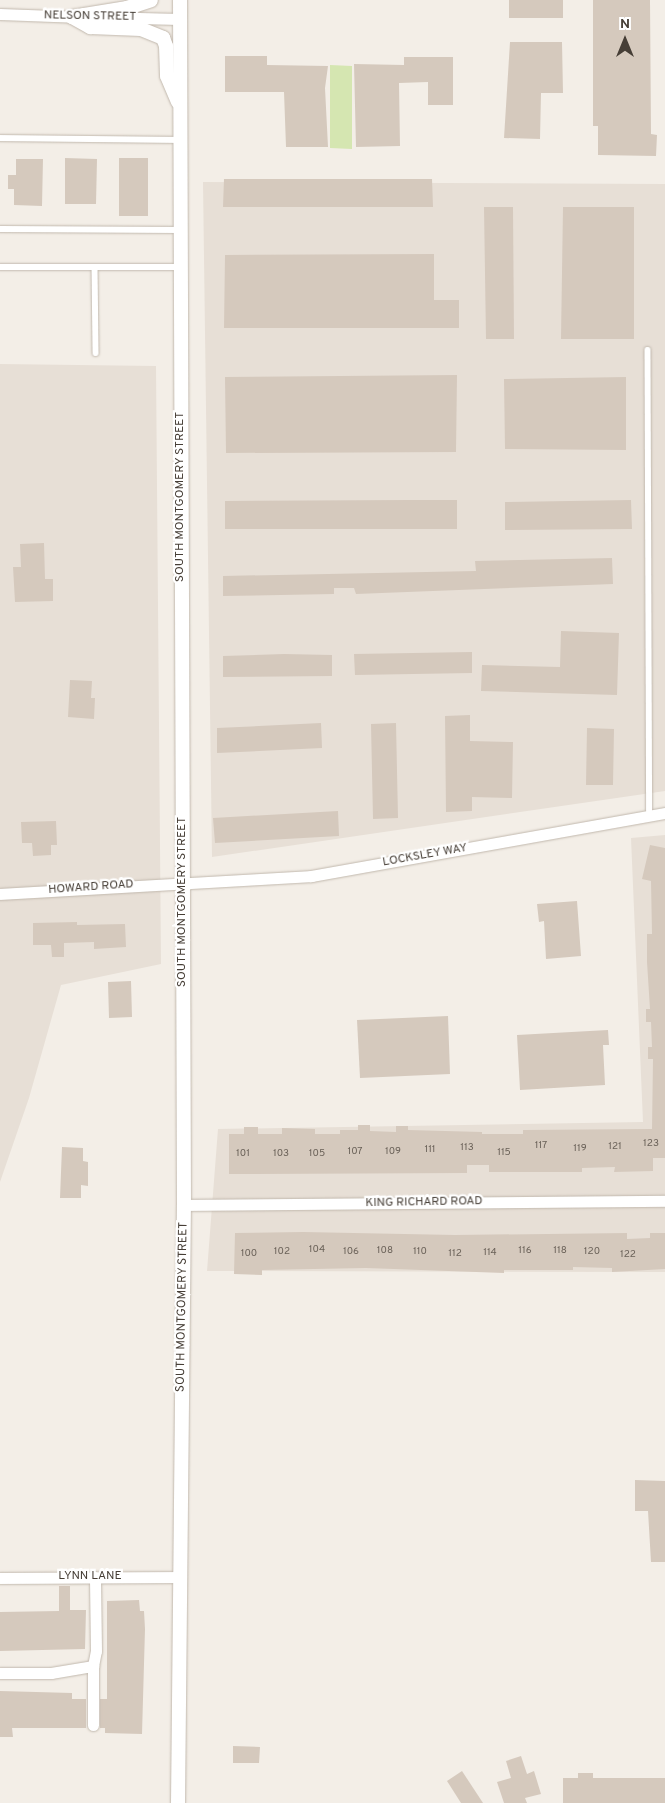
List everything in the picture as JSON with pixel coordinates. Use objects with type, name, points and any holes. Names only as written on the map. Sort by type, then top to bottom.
[{"type":"street","points":[[72,17],[127,8],[151,0]]},
{"type":"street","name":"SOUTH MONTGOMERY STREET","points":[[178,1803],[184,1205],[180,0]]},
{"type":"street","name":"NELSON STREET","points":[[0,14],[180,19]]},
{"type":"street","points":[[72,17],[90,27],[141,29],[163,38],[166,46],[167,76],[181,108]]},
{"type":"street","name":"LOCKSLEY WAY","points":[[182,881],[311,876],[665,813]]},
{"type":"street","name":"HOWARD ROAD","points":[[0,894],[182,881]]},
{"type":"street","name":"KING RICHARD ROAD","points":[[184,1205],[665,1201]]},
{"type":"street","points":[[92,1725],[92,1666],[96,1651],[95,1577]]},
{"type":"street","name":"LYNN LANE","points":[[0,1578],[180,1577]]},
{"type":"street","points":[[0,1673],[50,1673],[92,1666]]},
{"type":"lane","points":[[0,138],[181,140]]},
{"type":"lane","points":[[0,229],[182,230]]},
{"type":"lane","points":[[0,267],[181,267]]},
{"type":"lane","points":[[95,267],[96,353]]},
{"type":"lane","points":[[648,350],[650,816]]},
{"type":"shaded area","points":[[203,182],[665,184],[665,791],[212,857]]},
{"type":"shaded area","points":[[0,364],[156,366],[161,964],[61,985],[29,1098],[0,1182]]},
{"type":"shaded area","points":[[665,835],[665,1272],[207,1271],[218,1129],[643,1122],[631,838]]},
{"type":"green space","points":[[330,65],[352,66],[352,149],[330,148]]},
{"type":"building","points":[[509,0],[563,0],[563,18],[509,18]]},
{"type":"building","points":[[593,0],[650,0],[651,134],[657,135],[656,156],[598,155],[598,126],[593,126]]},
{"type":"building","points":[[510,42],[562,42],[563,93],[541,93],[540,139],[504,138]]},
{"type":"building","points":[[225,56],[267,56],[267,65],[328,66],[325,88],[328,147],[286,147],[284,92],[225,92]]},
{"type":"building","points":[[404,57],[453,57],[453,105],[428,105],[428,82],[399,83],[400,146],[356,147],[354,64],[404,65]]},
{"type":"building","points":[[65,158],[97,159],[96,204],[65,204]]},
{"type":"building","points":[[119,158],[148,158],[148,216],[119,216]]},
{"type":"building","points":[[16,159],[43,159],[42,206],[14,205],[14,189],[8,189],[8,175],[16,175]]},
{"type":"building","points":[[224,179],[432,179],[433,207],[223,207]]},
{"type":"building","points":[[484,207],[513,207],[514,339],[486,339]]},
{"type":"building","points":[[563,207],[634,207],[634,339],[561,339]]},
{"type":"building","points":[[434,254],[434,300],[459,300],[459,328],[224,328],[225,255]]},
{"type":"building","points":[[457,375],[456,452],[226,453],[225,377]]},
{"type":"building","points":[[626,377],[626,450],[505,449],[504,379]]},
{"type":"building","points":[[457,500],[457,529],[225,529],[225,501]]},
{"type":"building","points":[[631,500],[632,529],[505,530],[505,502]]},
{"type":"building","points":[[44,543],[45,579],[53,579],[53,601],[15,602],[13,567],[21,567],[20,544]]},
{"type":"building","points":[[612,558],[613,584],[356,594],[354,588],[334,588],[334,594],[223,596],[223,576],[476,571],[475,561]]},
{"type":"building","points":[[561,631],[619,633],[617,695],[481,691],[482,665],[560,667]]},
{"type":"building","points":[[472,652],[472,673],[355,675],[354,654]]},
{"type":"building","points":[[332,655],[332,676],[223,677],[223,656]]},
{"type":"building","points":[[70,680],[92,681],[91,698],[95,698],[94,719],[68,717]]},
{"type":"building","points":[[470,715],[470,741],[513,742],[512,798],[472,797],[472,811],[446,812],[445,716]]},
{"type":"building","points":[[321,723],[322,748],[217,753],[217,728]]},
{"type":"building","points":[[396,723],[398,818],[373,819],[371,724]]},
{"type":"building","points":[[587,728],[614,729],[613,785],[586,785]]},
{"type":"building","points":[[338,811],[339,836],[215,843],[213,818]]},
{"type":"building","points":[[56,821],[57,845],[51,845],[51,855],[33,856],[32,843],[22,843],[21,822]]},
{"type":"building","points":[[650,845],[665,848],[665,1158],[653,1158],[653,1171],[614,1172],[615,1167],[582,1168],[582,1172],[489,1172],[489,1165],[467,1165],[467,1173],[229,1174],[229,1134],[244,1134],[244,1127],[258,1127],[258,1134],[282,1134],[282,1128],[315,1129],[315,1134],[340,1134],[340,1130],[358,1130],[358,1125],[370,1125],[370,1131],[396,1132],[396,1126],[408,1126],[408,1130],[482,1132],[482,1134],[523,1134],[523,1130],[652,1129],[653,1059],[648,1059],[648,1047],[652,1047],[651,1022],[646,1022],[646,1009],[650,1009],[647,934],[652,934],[651,881],[642,879]]},
{"type":"building","points":[[577,901],[581,956],[546,959],[544,921],[539,922],[537,904]]},
{"type":"building","points":[[77,922],[77,925],[125,924],[126,947],[94,949],[94,942],[64,943],[64,957],[52,957],[51,945],[33,945],[33,923]]},
{"type":"building","points":[[131,981],[132,1017],[109,1018],[108,982]]},
{"type":"building","points":[[448,1016],[450,1074],[360,1078],[357,1020]]},
{"type":"building","points":[[608,1030],[609,1045],[603,1045],[605,1085],[520,1090],[517,1035]]},
{"type":"building","points":[[62,1147],[83,1148],[83,1161],[88,1162],[88,1186],[81,1185],[81,1198],[60,1198]]},
{"type":"building","points":[[303,1232],[455,1235],[627,1233],[627,1239],[650,1238],[650,1233],[665,1233],[665,1269],[612,1272],[612,1268],[573,1267],[573,1270],[504,1270],[504,1273],[366,1268],[262,1270],[262,1275],[234,1274],[235,1233]]},
{"type":"building","points":[[635,1480],[665,1481],[665,1562],[651,1562],[648,1511],[635,1511]]},
{"type":"building","points":[[59,1586],[70,1586],[70,1610],[86,1610],[85,1649],[0,1651],[0,1612],[59,1611]]},
{"type":"building","points":[[139,1600],[140,1611],[144,1611],[145,1629],[142,1734],[105,1733],[105,1728],[100,1728],[100,1699],[107,1699],[107,1601]]},
{"type":"building","points":[[0,1691],[72,1693],[72,1699],[86,1699],[86,1728],[12,1728],[13,1737],[0,1737]]},
{"type":"building","points":[[233,1746],[260,1747],[259,1763],[233,1763]]},
{"type":"building","points":[[521,1756],[527,1774],[534,1771],[541,1794],[525,1798],[527,1803],[504,1803],[497,1782],[511,1778],[506,1761]]},
{"type":"building","points":[[462,1771],[483,1803],[461,1803],[447,1781]]},
{"type":"building","points":[[578,1773],[593,1773],[593,1778],[665,1778],[665,1803],[563,1803],[563,1778],[578,1778]]}]
